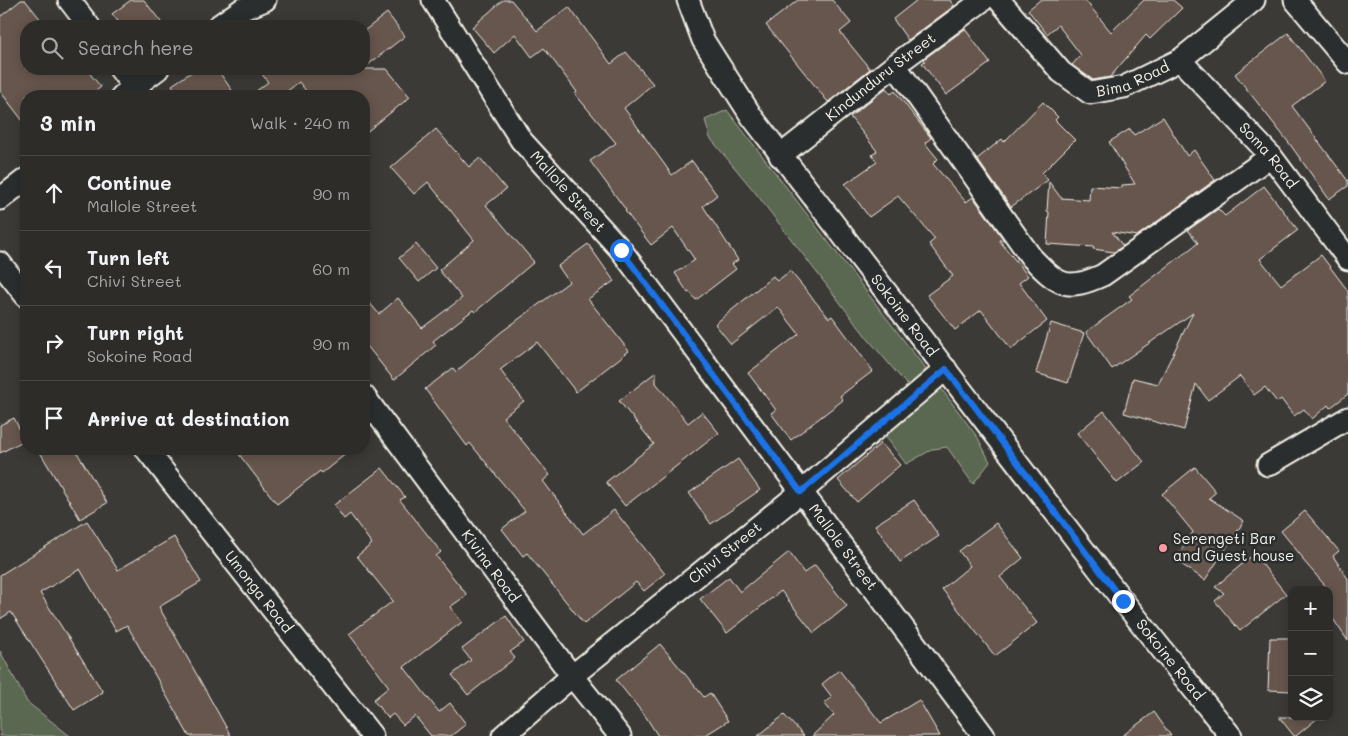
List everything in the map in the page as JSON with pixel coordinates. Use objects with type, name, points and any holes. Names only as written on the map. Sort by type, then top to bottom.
[{"type":"street","points":[[69,0],[84,20]]},
{"type":"street","points":[[227,20],[241,10],[265,0]]},
{"type":"street","name":"Mallole Street","points":[[433,0],[521,140],[621,250],[984,736]]},
{"type":"street","name":"Sokoine Road","points":[[688,0],[703,40],[752,117],[780,156],[1123,601],[1231,736]]},
{"type":"street","name":"Kindunduru Street","points":[[780,156],[982,0]]},
{"type":"street","name":"Bima Road","points":[[999,0],[1061,72],[1090,93],[1124,88],[1180,60],[1254,0]]},
{"type":"street","points":[[1295,0],[1348,63]]},
{"type":"street","name":"Soma Road","points":[[1180,60],[1271,156],[1348,259]]},
{"type":"street","points":[[896,66],[1031,258],[1048,275],[1069,285],[1085,283],[1103,275],[1271,156]]},
{"type":"street","points":[[123,75],[130,90]]},
{"type":"street","points":[[135,90],[152,75]]},
{"type":"street","points":[[0,198],[20,183]]},
{"type":"street","points":[[0,262],[20,288]]},
{"type":"street","name":"Chivi Street","points":[[503,736],[572,676],[801,492],[946,369]]},
{"type":"street","name":"Kivina Road","points":[[370,404],[572,676],[620,736]]},
{"type":"street","points":[[1268,465],[1348,418]]},
{"type":"street","name":"Umonga Road","points":[[151,455],[372,736]]},
{"type":"green space","points":[[727,110],[928,372],[907,385],[868,339],[754,191],[710,138],[705,120]]},
{"type":"green space","points":[[940,387],[978,438],[990,462],[973,484],[947,447],[933,449],[906,464],[883,433]]},
{"type":"green space","points":[[0,651],[27,702],[70,736],[0,736]]},
{"type":"building","points":[[21,0],[25,0],[41,20],[20,20],[20,75],[91,75],[101,87],[97,90],[20,90],[20,117],[0,91],[0,17]]},
{"type":"building","points":[[131,0],[144,0],[159,20],[117,20],[112,14]]},
{"type":"building","points":[[503,0],[511,0],[537,31],[569,7],[611,64],[626,52],[653,84],[624,108],[672,175],[692,161],[717,195],[703,206],[738,260],[732,264],[736,269],[696,300],[690,292],[688,293],[675,273],[695,260],[673,228],[651,245],[625,211],[590,161],[616,143],[575,94],[577,92],[544,48],[532,57],[515,34],[494,53],[472,27]]},
{"type":"building","points":[[798,0],[832,0],[851,23],[840,32],[870,69],[828,102],[766,25]]},
{"type":"building","points":[[917,0],[950,0],[954,6],[908,40],[893,19]]},
{"type":"building","points":[[1040,0],[1085,0],[1111,32],[1144,0],[1173,0],[1182,8],[1150,39],[1146,35],[1110,77],[1093,80],[1072,65],[1081,55],[1058,25],[1047,34],[1028,10]]},
{"type":"building","points":[[387,13],[405,36],[370,63],[370,26]]},
{"type":"building","points":[[965,29],[990,63],[946,95],[922,63],[925,61],[924,59]]},
{"type":"building","points":[[1288,33],[1325,81],[1292,106],[1348,181],[1348,186],[1329,199],[1289,143],[1235,74]]},
{"type":"building","points":[[370,69],[387,69],[410,97],[370,129],[370,90],[305,90],[299,82],[289,90],[258,90],[268,82],[263,75],[370,75]]},
{"type":"building","points":[[187,75],[221,75],[232,90],[175,90],[172,85]]},
{"type":"building","points":[[886,88],[891,94],[895,91],[931,138],[925,143],[938,159],[933,164],[966,202],[973,197],[1004,240],[999,240],[1028,276],[1019,283],[1047,321],[1011,349],[981,310],[955,330],[927,295],[953,276],[929,244],[935,239],[898,196],[869,217],[845,184],[877,162],[872,155],[877,151],[850,117]]},
{"type":"building","points":[[1043,102],[1058,117],[1055,120],[1075,140],[1042,173],[1048,180],[1011,207],[977,159],[1002,139],[1004,142]]},
{"type":"building","points":[[1163,117],[1187,156],[1194,150],[1215,180],[1137,236],[1112,232],[1123,246],[1114,252],[1093,249],[1094,247],[1047,244],[1049,182],[1061,198],[1089,200],[1090,186],[1122,188],[1122,185],[1135,184],[1109,142],[1130,129],[1134,135]]},
{"type":"building","points":[[436,129],[469,167],[480,158],[506,189],[486,205],[534,262],[475,312],[473,310],[433,341],[436,345],[394,380],[370,350],[370,303],[379,314],[398,298],[422,328],[462,298],[439,270],[474,240],[428,182],[414,194],[391,168]]},
{"type":"building","points":[[1264,186],[1298,230],[1260,259],[1281,285],[1321,255],[1348,291],[1348,394],[1330,408],[1328,405],[1312,419],[1304,409],[1294,416],[1281,399],[1277,402],[1265,387],[1254,395],[1240,376],[1208,400],[1196,384],[1184,430],[1124,413],[1133,378],[1158,384],[1193,313],[1112,369],[1086,332],[1132,299],[1129,296],[1198,243],[1188,230],[1218,209],[1225,216]]},
{"type":"building","points":[[416,244],[436,268],[419,282],[399,258]]},
{"type":"building","points":[[588,244],[614,281],[588,299],[629,351],[576,392],[537,342],[500,370],[524,401],[503,417],[550,475],[543,481],[583,534],[614,510],[665,574],[644,591],[636,582],[584,624],[527,553],[523,556],[502,529],[525,511],[470,443],[467,446],[425,389],[453,368],[456,372],[500,333],[569,282],[558,266]]},
{"type":"building","points":[[790,271],[829,318],[832,316],[873,371],[840,396],[843,400],[791,440],[771,413],[776,410],[748,373],[799,334],[778,307],[731,344],[715,324],[773,276],[777,281]]},
{"type":"building","points":[[1051,323],[1084,333],[1068,383],[1036,373]]},
{"type":"building","points":[[656,372],[656,383],[688,423],[702,412],[719,433],[625,506],[606,482],[654,444],[619,401]]},
{"type":"building","points":[[1104,411],[1144,462],[1117,483],[1077,433]]},
{"type":"building","points":[[14,418],[20,430],[20,443],[0,453],[0,425]]},
{"type":"building","points":[[881,443],[900,465],[857,502],[838,480]]},
{"type":"building","points":[[42,455],[79,455],[107,503],[80,519]]},
{"type":"building","points":[[240,455],[344,455],[322,473],[320,471],[277,504]]},
{"type":"building","points":[[738,459],[760,490],[711,524],[689,493]]},
{"type":"building","points":[[1195,467],[1216,492],[1209,498],[1244,521],[1205,580],[1175,560],[1193,532],[1162,494]]},
{"type":"building","points":[[382,468],[405,497],[400,500],[441,552],[436,556],[467,595],[450,607],[462,622],[404,667],[439,712],[450,703],[466,724],[451,736],[431,736],[415,716],[403,725],[393,714],[388,718],[373,700],[389,687],[349,634],[393,601],[357,556],[372,544],[350,514],[344,519],[334,505]]},
{"type":"building","points":[[914,500],[939,536],[900,562],[875,525]]},
{"type":"building","points":[[1305,511],[1339,551],[1333,556],[1348,579],[1348,641],[1333,619],[1333,586],[1326,586],[1281,531]]},
{"type":"building","points":[[87,521],[118,570],[174,537],[201,582],[159,607],[231,736],[189,736],[127,625],[116,631],[80,569],[40,593],[103,692],[74,710],[11,612],[0,619],[0,575]]},
{"type":"building","points":[[996,523],[1023,558],[1000,577],[1037,623],[995,656],[942,589],[970,566],[959,551]]},
{"type":"building","points":[[789,552],[804,573],[815,565],[847,606],[814,633],[781,591],[727,633],[700,599],[729,577],[740,592]]},
{"type":"building","points":[[1254,554],[1286,594],[1240,631],[1215,601],[1224,593],[1215,587]]},
{"type":"building","points":[[506,616],[524,642],[510,652],[515,658],[468,695],[452,675],[471,660],[462,649]]},
{"type":"building","points":[[1270,638],[1288,638],[1288,691],[1268,690]]},
{"type":"building","points":[[660,644],[704,697],[710,693],[728,721],[704,736],[658,736],[646,717],[616,680]]},
{"type":"building","points":[[839,670],[881,723],[919,700],[940,736],[812,736],[834,715],[824,703],[832,697],[822,684]]},
{"type":"building","points":[[1154,712],[1171,736],[1122,736]]},
{"type":"building","points":[[784,715],[804,736],[758,736]]},
{"type":"building","points":[[1279,717],[1288,717],[1288,721],[1314,721],[1296,736]]},
{"type":"place","name":"Serengeti Bar and Guest house","points":[[1163,548]]},
{"type":"route","points":[[621,250],[801,492],[946,369],[1123,601]]}]
